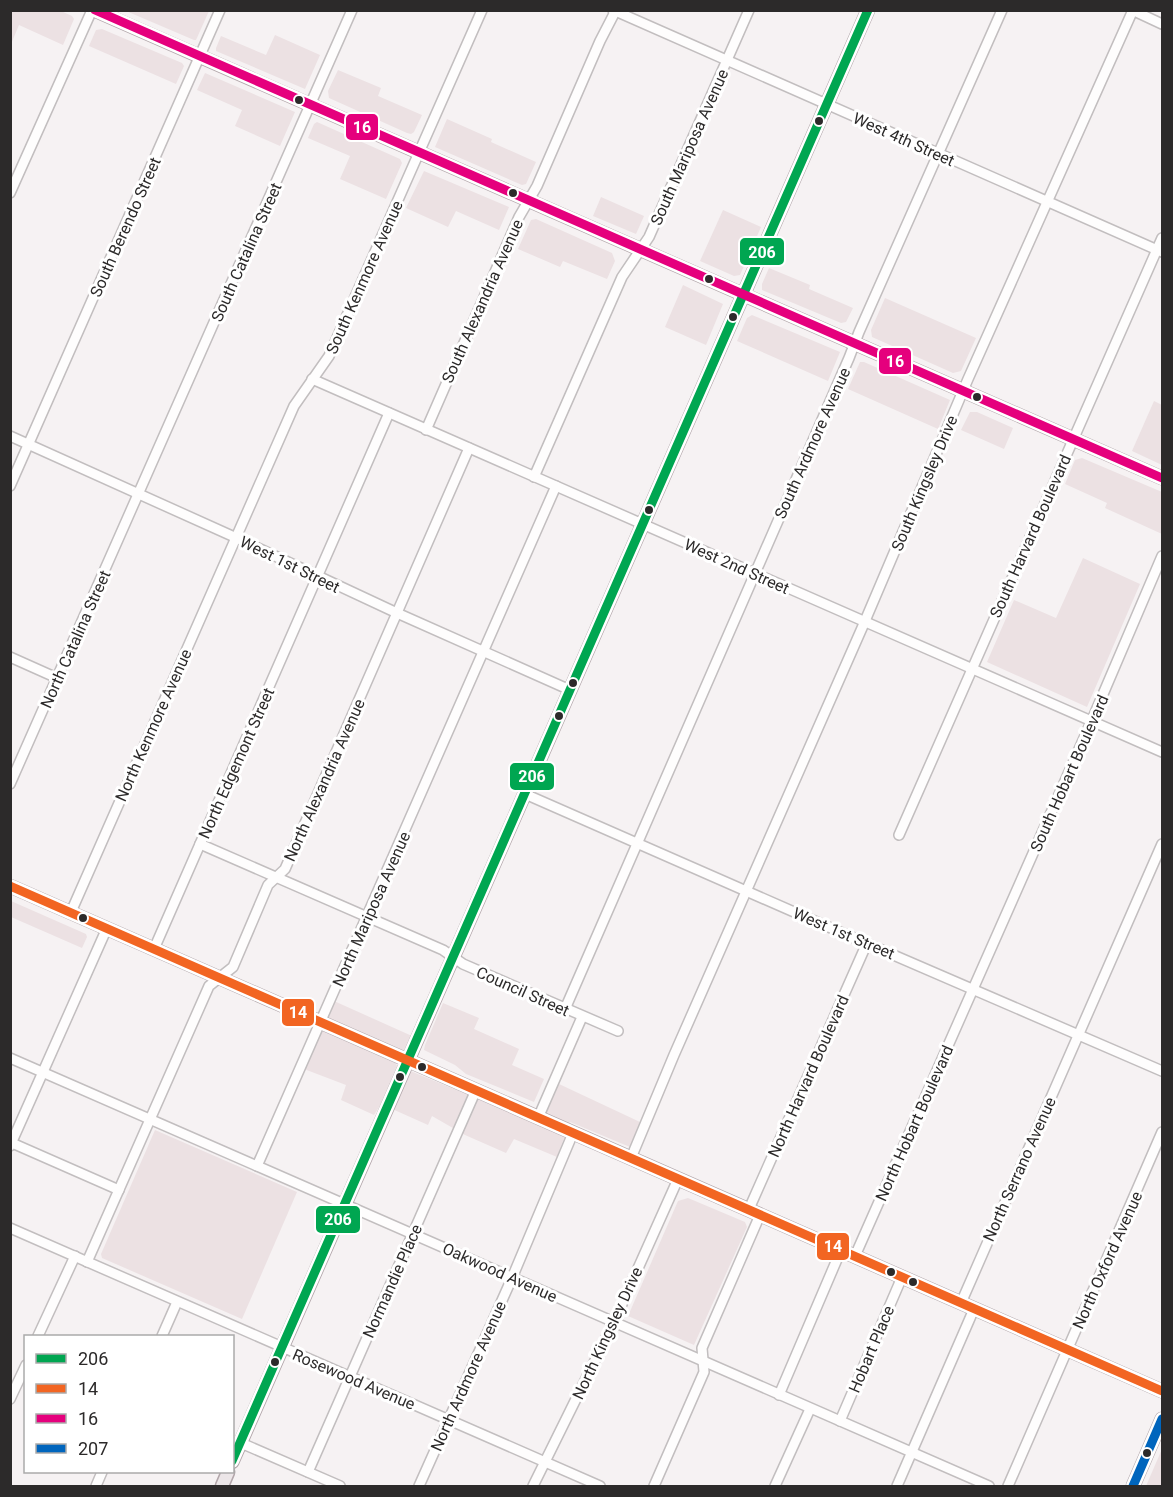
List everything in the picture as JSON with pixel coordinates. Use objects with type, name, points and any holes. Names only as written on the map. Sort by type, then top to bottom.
[{"type":"main road","points":[[93,10],[1162,478]]},
{"type":"main road","points":[[234,1458],[642,524],[828,106],[868,10]]},
{"type":"main road","points":[[10,886],[1162,1391]]},
{"type":"main road","points":[[1133,1486],[1162,1419]]},
{"type":"street","points":[[10,193],[93,10]]},
{"type":"street","name":"South Berendo Street","points":[[10,486],[220,10]]},
{"type":"street","name":"South Catalina Street","points":[[139,493],[352,10]]},
{"type":"street","name":"South Kenmore Avenue","points":[[236,537],[294,406],[329,356],[482,10]]},
{"type":"street","name":"South Mariposa Avenue","points":[[534,477],[622,277],[649,237],[749,10]]},
{"type":"street","name":"South Ardmore Avenue","points":[[638,842],[1002,10]]},
{"type":"street","points":[[1132,10],[1162,24]]},
{"type":"street","name":"South Kingsley Drive","points":[[747,891],[963,391],[1132,10]]},
{"type":"street","name":"West 4th Street","points":[[615,11],[1160,251]]},
{"type":"street","name":"South Alexandria Avenue","points":[[426,430],[519,217],[537,186],[615,11]]},
{"type":"street","name":"South Harvard Boulevard","points":[[899,835],[1072,439],[1160,251],[1162,238]]},
{"type":"street","name":"West 2nd Street","points":[[312,379],[1162,752]]},
{"type":"street","name":"North Edgemont Street","points":[[154,949],[389,413]]},
{"type":"street","name":"West 1st Street","points":[[10,436],[236,537],[397,614],[570,690]]},
{"type":"street","name":"North Alexandria Avenue","points":[[87,1262],[208,986],[232,967],[268,885],[285,869],[470,448]]},
{"type":"street","points":[[483,651],[556,486]]},
{"type":"street","name":"North Catalina Street","points":[[10,784],[139,493]]},
{"type":"street","name":"North Kenmore Avenue","points":[[71,912],[236,537]]},
{"type":"street","name":"South Hobart Boulevard","points":[[973,989],[1162,556]]},
{"type":"street","name":"North Mariposa Avenue","points":[[257,1166],[483,651]]},
{"type":"street","points":[[10,657],[57,678]]},
{"type":"street","name":"West 1st Street","points":[[525,794],[1162,1071]]},
{"type":"street","points":[[565,1009],[638,842]]},
{"type":"street","name":"Council Street","points":[[200,844],[443,950],[463,964],[618,1031]]},
{"type":"street","name":"North Serrano Avenue","points":[[961,1303],[1162,844]]},
{"type":"street","points":[[631,1158],[747,891]]},
{"type":"street","points":[[106,928],[11,1144],[119,1190]]},
{"type":"street","name":"North Harvard Boulevard","points":[[654,1486],[704,1372],[702,1348],[755,1212],[867,943]]},
{"type":"street","name":"North Hobart Boulevard","points":[[855,1256],[973,989]]},
{"type":"street","points":[[538,1118],[582,1017]]},
{"type":"street","name":"Oakwood Avenue","points":[[10,1058],[989,1486]]},
{"type":"street","name":"Normandie Place","points":[[308,1472],[476,1090]]},
{"type":"street","name":"North Oxford Avenue","points":[[1008,1486],[1162,1132]]},
{"type":"street","name":"North Ardmore Avenue","points":[[419,1486],[512,1278],[573,1133]]},
{"type":"street","name":"North Kingsley Drive","points":[[533,1486],[614,1322],[678,1179]]},
{"type":"street","name":"Rosewood Avenue","points":[[10,1228],[600,1486]]},
{"type":"street","points":[[779,1395],[841,1250]]},
{"type":"street","points":[[38,1335],[75,1256]]},
{"type":"street","name":"Hobart Place","points":[[840,1421],[902,1277]]},
{"type":"street","points":[[162,1335],[177,1302]]},
{"type":"street","points":[[897,1486],[974,1309]]},
{"type":"street","points":[[10,1399],[24,1369]]},
{"type":"street","points":[[775,1486],[810,1409]]},
{"type":"street","points":[[241,1443],[340,1486]]},
{"type":"shaded area","points":[[11,10],[61,11],[74,19],[63,45],[19,25],[11,44]]},
{"type":"shaded area","points":[[126,11],[209,11],[194,40]]},
{"type":"shaded area","points":[[102,29],[182,63],[184,66],[176,84],[89,46],[96,30]]},
{"type":"shaded area","points":[[275,35],[320,55],[305,89],[216,51],[221,36],[266,55]]},
{"type":"shaded area","points":[[338,70],[381,88],[378,96],[422,115],[414,132],[407,133],[329,98],[328,91]]},
{"type":"shaded area","points":[[205,73],[295,112],[280,146],[235,126],[242,110],[197,90]]},
{"type":"shaded area","points":[[447,119],[536,162],[526,184],[522,185],[435,147]]},
{"type":"shaded area","points":[[317,122],[400,159],[402,163],[386,199],[340,179],[350,156],[308,138]]},
{"type":"shaded area","points":[[424,171],[509,207],[499,230],[456,211],[448,227],[406,208]]},
{"type":"shaded area","points":[[601,197],[644,216],[636,234],[593,216]]},
{"type":"shaded area","points":[[723,210],[761,227],[740,275],[734,276],[700,261]]},
{"type":"shaded area","points":[[536,219],[612,253],[615,261],[607,279],[563,261],[560,267],[518,249],[531,220]]},
{"type":"shaded area","points":[[769,268],[810,285],[809,289],[853,308],[846,322],[841,323],[762,290],[762,284]]},
{"type":"shaded area","points":[[683,285],[723,304],[706,345],[665,327]]},
{"type":"shaded area","points":[[885,298],[976,338],[961,371],[953,373],[872,337],[871,330]]},
{"type":"shaded area","points":[[752,315],[840,352],[828,381],[737,341],[747,318]]},
{"type":"shaded area","points":[[860,362],[950,400],[938,429],[848,389]]},
{"type":"shaded area","points":[[1154,401],[1162,405],[1162,465],[1132,451]]},
{"type":"shaded area","points":[[970,412],[977,412],[1013,428],[1004,449],[961,430]]},
{"type":"shaded area","points":[[1082,458],[1162,492],[1162,534],[1105,508],[1107,503],[1065,484],[1075,460]]},
{"type":"shaded area","points":[[1083,558],[1140,584],[1087,707],[987,662],[1014,600],[1056,618]]},
{"type":"shaded area","points":[[11,901],[86,934],[82,948],[11,917]]},
{"type":"shaded area","points":[[334,1001],[412,1036],[396,1065],[541,1125],[559,1084],[640,1122],[630,1147],[570,1122],[557,1157],[514,1139],[506,1153],[465,1135],[432,1116],[428,1125],[381,1104],[374,1115],[341,1100],[346,1085],[304,1069]]},
{"type":"shaded area","points":[[443,1003],[479,1018],[474,1029],[519,1049],[512,1065],[544,1079],[534,1102],[466,1074],[455,1065],[424,1050]]},
{"type":"shaded area","points":[[155,1130],[297,1192],[242,1319],[102,1258],[101,1254]]},
{"type":"shaded area","points":[[688,1198],[745,1222],[747,1227],[694,1345],[628,1316],[678,1201]]},
{"type":"shaded area","points":[[1162,1449],[1162,1484],[1161,1486],[1146,1486]]},
{"type":"transit line","name":"16","points":[[95,10],[1162,478]]},
{"type":"transit line","name":"206","points":[[234,1456],[868,10]]},
{"type":"transit line","name":"14","points":[[10,886],[1162,1391]]},
{"type":"transit line","name":"207","points":[[1133,1486],[1162,1419]]}]
